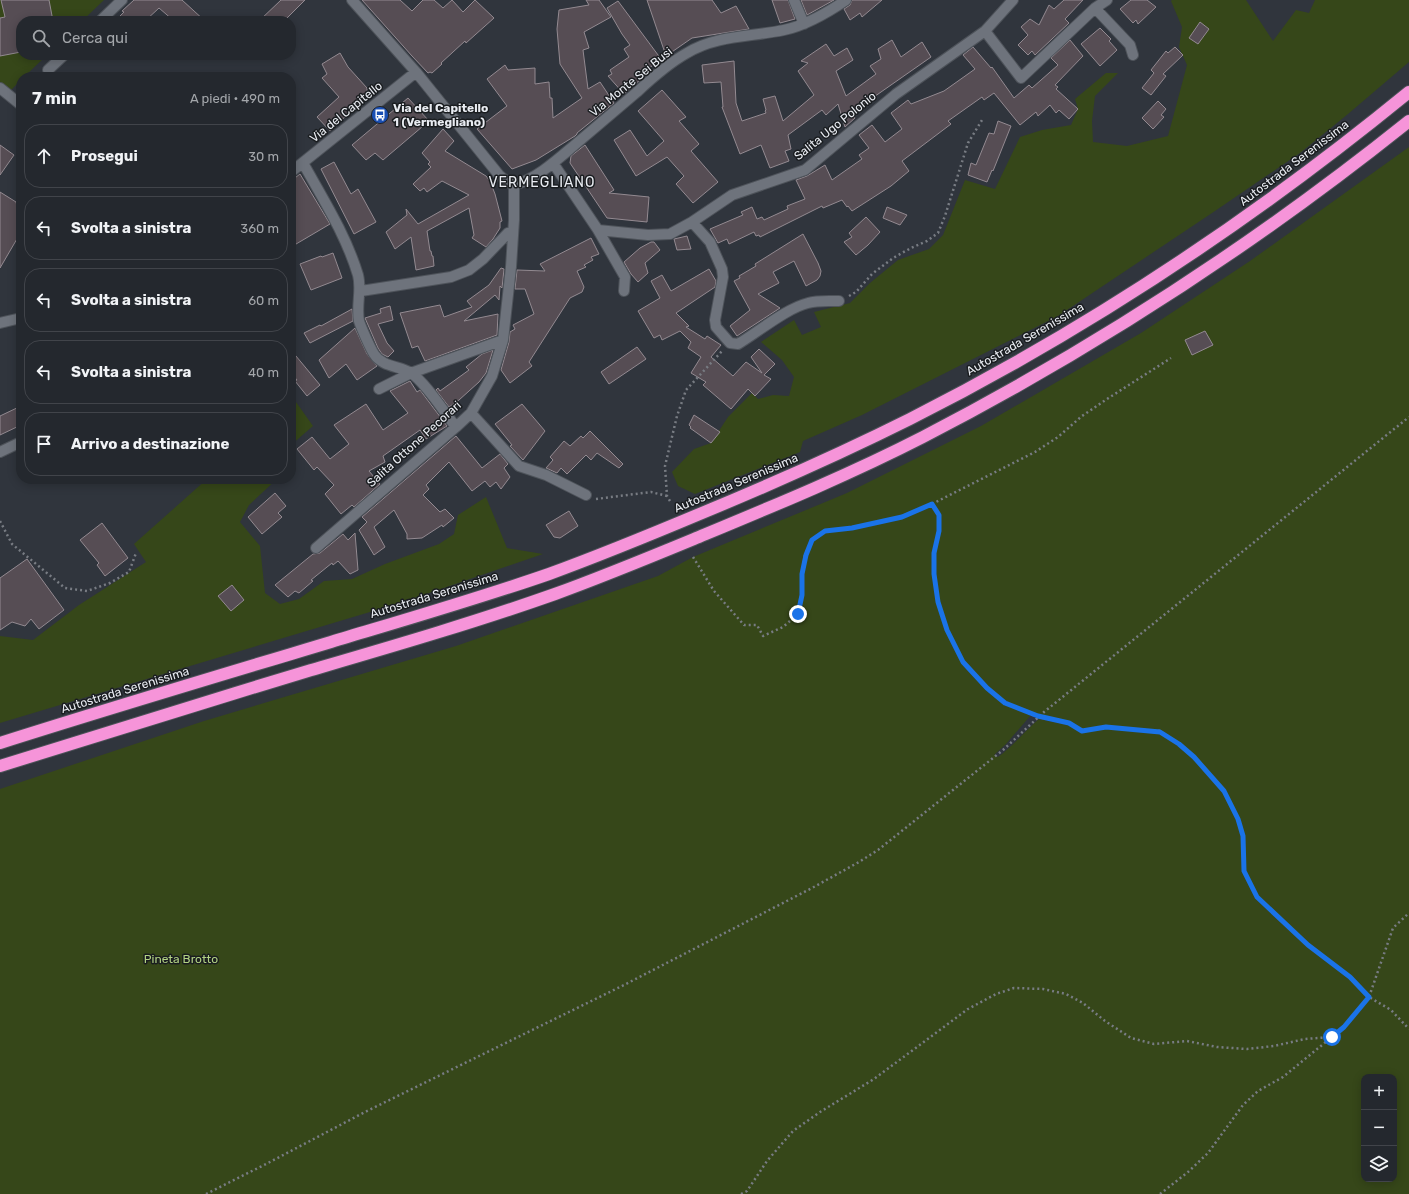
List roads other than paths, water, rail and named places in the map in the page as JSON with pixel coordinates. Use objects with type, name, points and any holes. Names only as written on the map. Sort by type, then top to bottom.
[{"type":"highway","name":"Autostrada Serenissima","points":[[0,743],[442,609],[549,574],[658,531],[824,460],[910,419],[992,376],[1155,278],[1308,172],[1409,92]]},
{"type":"highway","points":[[0,766],[450,629],[557,593],[735,522],[833,480],[920,439],[1002,395],[1165,297],[1244,244],[1320,190],[1409,121]]},
{"type":"street","points":[[105,16],[122,0]]},
{"type":"street","points":[[352,0],[416,72],[500,175],[506,181],[514,185]]},
{"type":"street","points":[[794,0],[804,24]]},
{"type":"street","name":"Via Monte Sei Busi","points":[[514,185],[531,179],[553,163],[658,74],[687,52],[722,39],[784,30],[804,24],[828,12],[846,0]]},
{"type":"street","name":"Salita Ugo Polonio","points":[[598,230],[648,235],[670,234],[692,222],[732,195],[805,170],[896,94],[985,31],[1013,0]]},
{"type":"street","points":[[985,31],[1021,78],[1095,8],[1107,0]]},
{"type":"street","points":[[1095,8],[1130,46],[1133,56]]},
{"type":"street","points":[[48,70],[59,60]]},
{"type":"street","name":"Via del Capitello","points":[[296,168],[416,72]]},
{"type":"street","points":[[0,88],[16,102]]},
{"type":"street","points":[[303,163],[351,253],[359,278],[361,291],[359,320],[373,353],[378,359],[411,373],[424,385],[456,427]]},
{"type":"street","points":[[553,163],[598,230],[625,277],[624,290]]},
{"type":"street","name":"Salita Ottone Pecorari","points":[[316,548],[456,427],[471,412],[492,376],[503,340],[514,231],[514,185]]},
{"type":"street","points":[[692,222],[710,242],[722,269],[723,277],[715,320],[716,327],[730,343],[738,344],[783,315],[807,303],[819,300],[839,301]]},
{"type":"street","points":[[361,291],[452,278],[469,270],[483,259],[508,234],[514,231]]},
{"type":"street","points":[[0,324],[16,319]]},
{"type":"street","points":[[379,389],[411,373],[503,340]]},
{"type":"street","points":[[471,412],[519,466],[546,475],[586,495]]},
{"type":"street","points":[[0,452],[16,444]]},
{"type":"place","name":"Via del Capitello 1 (Vermegliano)","points":[[380,115]]},
{"type":"district","name":"VERMEGLIANO","points":[[542,182]]},
{"type":"park label","name":"Pineta Brotto","points":[[181,959]]}]
